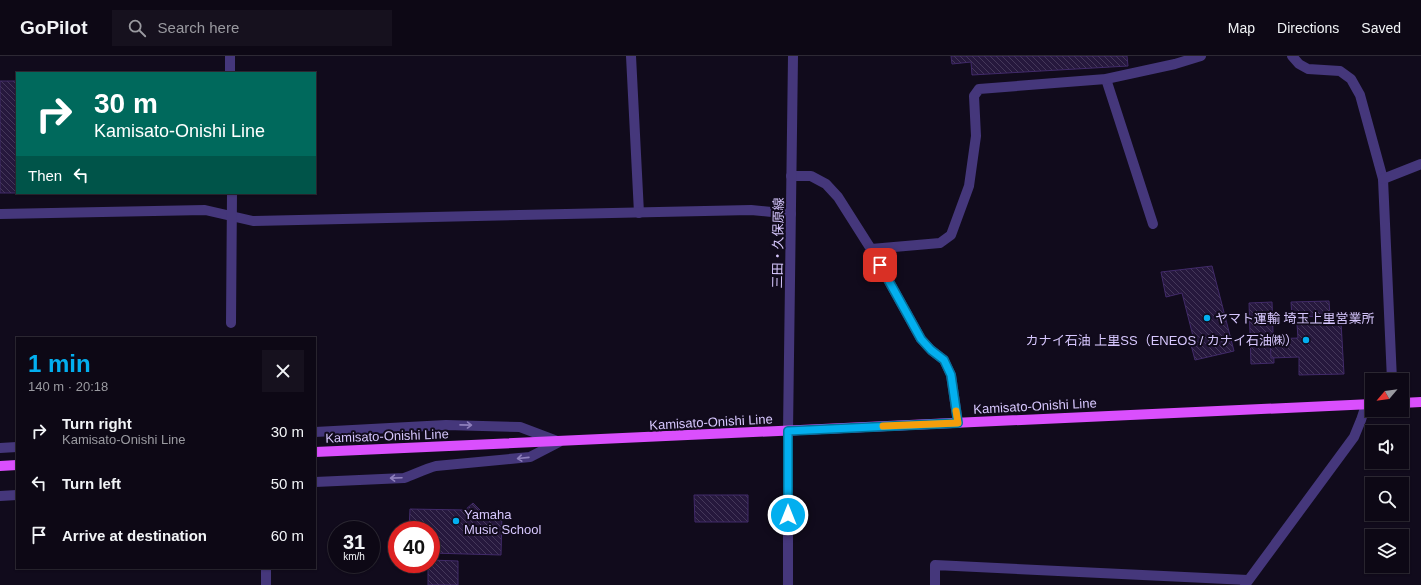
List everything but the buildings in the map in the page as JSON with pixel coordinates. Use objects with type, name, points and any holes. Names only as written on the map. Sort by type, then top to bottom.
[{"type":"main road","points":[[1409,403],[1421,402]]},
{"type":"main road","name":"Kamisato-Onishi Line","points":[[316,452],[1365,404]]},
{"type":"main road","points":[[0,466],[16,465]]},
{"type":"street","points":[[230,56],[230,72]]},
{"type":"street","points":[[631,56],[639,213]]},
{"type":"street","name":"三田・久保原線","points":[[788,585],[792,56]]},
{"type":"street","points":[[871,249],[940,243],[951,235],[969,186],[976,136],[974,96],[979,90],[1106,79],[1175,64],[1200,56]]},
{"type":"street","points":[[1292,56],[1299,64],[1308,69],[1340,71],[1351,79],[1360,95],[1383,179],[1392,373]]},
{"type":"street","points":[[1106,79],[1153,224]]},
{"type":"street","points":[[1383,179],[1421,164]]},
{"type":"street","points":[[791,176],[811,176],[826,184],[838,197],[871,249],[921,339],[931,350],[944,360],[951,375],[958,423]]},
{"type":"street","points":[[232,194],[232,324]]},
{"type":"street","points":[[0,214],[205,210],[253,221],[751,210],[791,214]]},
{"type":"street","points":[[935,585],[935,565],[1247,583],[1354,437],[1365,412]]},
{"type":"street","points":[[316,432],[446,425],[520,427],[559,442]]},
{"type":"street","points":[[316,482],[404,478],[414,475],[424,469],[436,466],[530,457],[559,442]]},
{"type":"street","points":[[0,448],[16,447]]},
{"type":"street","points":[[0,496],[16,495]]},
{"type":"street","points":[[266,569],[266,585]]},
{"type":"slow traffic","points":[[883,426],[958,423],[956,411]]},
{"type":"place","name":"ヤマト運輸 埼玉上里営業所","points":[[1207,318]]},
{"type":"place","name":"カナイ石油 上里SS（ENEOS / カナイ石油㈱）","points":[[1306,340]]},
{"type":"place","name":"Yamaha Music School","points":[[456,521]]},
{"type":"route","points":[[788,515],[788,431],[958,423],[951,375],[944,360],[931,350],[921,339],[880,265]]}]
